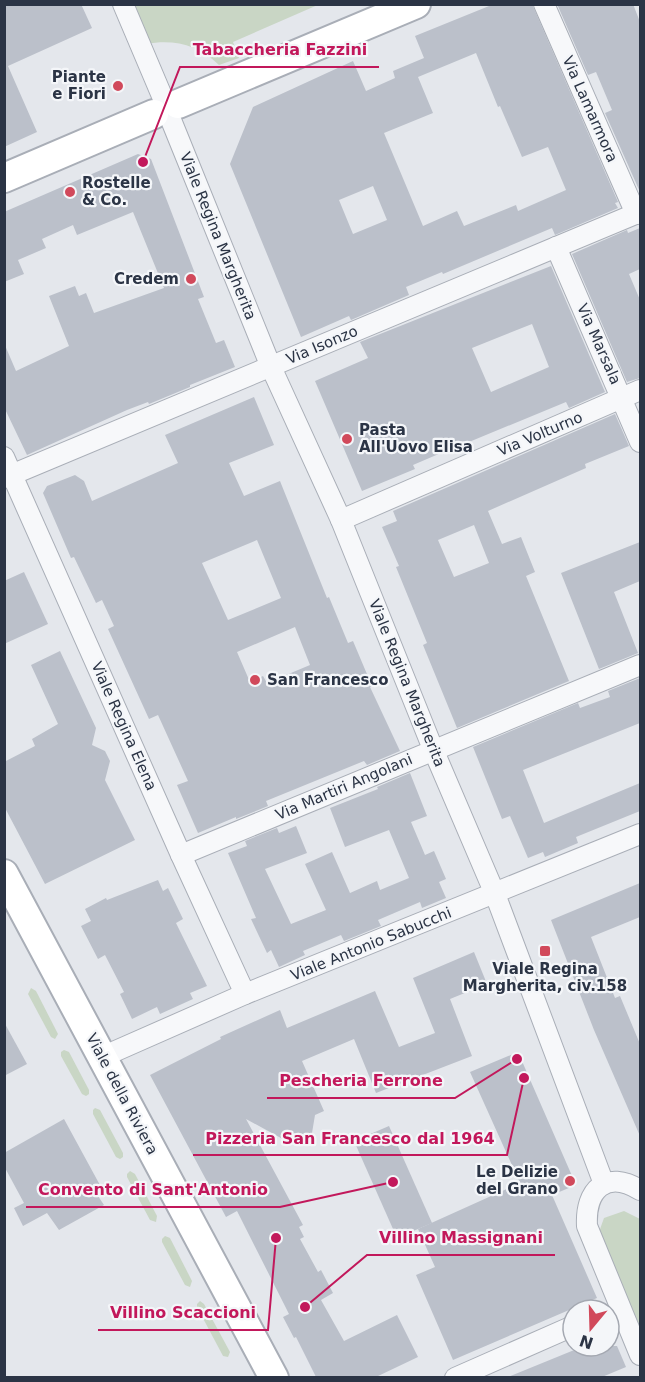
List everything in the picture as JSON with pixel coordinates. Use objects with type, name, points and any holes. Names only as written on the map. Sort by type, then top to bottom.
[{"type":"street","name":"Viale Regina Margherita","points":[[123,4],[271,367],[341,520],[433,749],[495,894],[604,1184]]},
{"type":"street","name":"Via Lamarmora","points":[[544,4],[638,213]]},
{"type":"street","points":[[4,178],[410,6]]},
{"type":"street","name":"Via Isonzo","points":[[7,470],[271,367],[638,213]]},
{"type":"street","name":"Via Marsala","points":[[556,247],[640,442]]},
{"type":"street","name":"Via Volturno","points":[[341,520],[640,390]]},
{"type":"street","name":"Viale Regina Elena","points":[[7,470],[245,994]]},
{"type":"street","name":"Via Martiri Angolani","points":[[181,855],[640,665]]},
{"type":"street","name":"Viale Antonio Sabucchi","points":[[102,1057],[245,994],[640,834]]},
{"type":"street","name":"Viale della Riviera","points":[[4,874],[274,1377]]},
{"type":"street","points":[[611,1298],[587,1226],[588,1203],[596,1190],[604,1184],[623,1182],[640,1190]]},
{"type":"street","points":[[621,1321],[640,1355]]},
{"type":"street","points":[[455,1377],[561,1331]]},
{"type":"green space","points":[[320,4],[233,42],[239,58],[219,65],[203,53],[186,45],[167,42],[146,44],[130,5]]},
{"type":"green space","points":[[31,988],[36,991],[58,1034],[55,1039],[51,1037],[28,994]]},
{"type":"green space","points":[[64,1050],[69,1052],[89,1090],[86,1096],[82,1094],[61,1056]]},
{"type":"green space","points":[[95,1108],[100,1110],[123,1153],[120,1159],[116,1157],[93,1114]]},
{"type":"green space","points":[[130,1171],[135,1174],[157,1216],[156,1222],[150,1220],[127,1177]]},
{"type":"green space","points":[[624,1211],[640,1219],[640,1327],[599,1232],[604,1218]]},
{"type":"green space","points":[[165,1236],[170,1238],[192,1281],[190,1287],[185,1285],[162,1242]]},
{"type":"green space","points":[[200,1301],[204,1304],[230,1352],[228,1357],[223,1356],[197,1307]]},
{"type":"building","points":[[4,4],[81,4],[92,28],[8,66],[37,132],[4,147]]},
{"type":"building","points":[[494,4],[532,4],[618,202],[615,203],[618,208],[555,235],[552,228],[443,274],[442,272],[406,287],[409,295],[351,320],[349,316],[301,337],[230,164],[253,107],[353,61],[366,91],[395,78],[393,71],[424,58],[415,36]],"holes":[[[476,53],[522,157],[548,147],[566,190],[518,211],[516,205],[464,226],[457,211],[423,226],[384,133],[433,113],[418,77]],[[373,186],[387,220],[353,234],[339,200]]]},
{"type":"building","points":[[557,4],[633,4],[640,22],[640,192],[605,113],[612,110],[596,72],[588,75]]},
{"type":"building","points":[[138,154],[151,159],[204,297],[198,299],[216,343],[224,340],[235,367],[149,404],[148,402],[127,410],[27,455],[4,407],[4,343],[16,371],[69,346],[49,296],[75,286],[79,296],[86,293],[94,313],[164,288],[133,212],[77,235],[73,225],[42,239],[46,248],[18,260],[24,274],[4,282],[4,212]]},
{"type":"building","points":[[640,228],[640,269],[629,274],[640,300],[640,378],[627,382],[572,254],[627,230],[628,233]]},
{"type":"building","points":[[551,266],[605,392],[569,408],[566,402],[469,441],[413,465],[415,469],[362,491],[315,381],[368,358],[360,342]],"holes":[[[532,324],[549,367],[491,392],[472,348]]]},
{"type":"building","points":[[254,397],[274,445],[229,463],[244,496],[280,481],[327,598],[329,597],[348,643],[353,641],[372,686],[370,687],[400,751],[367,765],[364,761],[266,801],[268,806],[198,833],[177,785],[188,781],[158,715],[149,719],[108,629],[114,626],[102,600],[96,603],[74,557],[71,558],[43,493],[47,486],[75,475],[84,481],[92,501],[178,463],[165,435]],"holes":[[[257,540],[281,598],[228,620],[202,563]],[[295,627],[310,665],[267,683],[263,676],[250,682],[237,652]]]},
{"type":"building","points":[[615,414],[629,446],[585,464],[586,468],[488,511],[502,544],[521,537],[535,572],[526,576],[569,681],[457,728],[423,645],[427,643],[382,527],[397,521],[393,511]],"holes":[[[474,525],[489,563],[454,577],[438,540]]]},
{"type":"building","points":[[640,542],[640,581],[614,592],[638,653],[599,669],[561,573]]},
{"type":"building","points":[[24,572],[48,624],[4,644],[4,581]]},
{"type":"building","points":[[60,651],[96,728],[92,745],[105,751],[110,761],[105,780],[135,840],[45,884],[4,806],[4,762],[35,746],[32,739],[58,724],[31,665]]},
{"type":"building","points":[[640,678],[640,723],[523,770],[544,823],[640,783],[640,811],[576,837],[578,843],[545,857],[543,852],[528,858],[510,816],[502,819],[473,747],[578,703],[580,708],[610,697],[608,691]]},
{"type":"building","points":[[410,773],[427,816],[411,822],[425,855],[434,851],[446,879],[439,882],[446,898],[422,908],[420,902],[378,920],[381,926],[344,941],[341,935],[303,951],[305,955],[279,967],[271,950],[267,953],[251,919],[256,918],[228,853],[247,846],[245,841],[277,828],[279,833],[296,826],[307,853],[265,869],[291,924],[326,910],[305,864],[332,852],[350,893],[377,881],[380,890],[409,878],[389,830],[345,847],[330,808],[378,789],[377,787]]},
{"type":"building","points":[[158,880],[163,891],[168,888],[183,919],[176,923],[207,986],[190,993],[193,999],[160,1014],[157,1007],[132,1019],[120,994],[124,992],[105,955],[98,959],[81,926],[91,921],[85,909],[106,898],[107,900]]},
{"type":"building","points":[[640,883],[640,917],[591,937],[615,998],[620,996],[640,1044],[640,1136],[594,1030],[551,920]]},
{"type":"building","points":[[474,952],[487,984],[450,999],[472,1056],[376,1093],[354,1039],[302,1061],[324,1111],[315,1115],[312,1133],[307,1141],[299,1144],[290,1143],[246,1119],[303,1225],[299,1227],[304,1237],[300,1239],[318,1272],[321,1270],[333,1293],[321,1300],[344,1341],[397,1315],[418,1357],[376,1377],[316,1377],[283,1317],[289,1314],[237,1211],[226,1217],[150,1075],[221,1039],[220,1037],[280,1010],[287,1028],[375,991],[399,1047],[435,1033],[413,978]]},
{"type":"building","points":[[4,1022],[27,1064],[4,1076]]},
{"type":"building","points":[[518,1052],[576,1185],[552,1195],[597,1298],[561,1298],[561,1314],[453,1360],[416,1275],[435,1267],[418,1229],[520,1183],[470,1072]]},
{"type":"building","points":[[64,1119],[101,1187],[94,1190],[104,1205],[59,1230],[47,1213],[23,1226],[14,1208],[24,1203],[4,1166],[4,1153]]},
{"type":"building","points":[[389,1126],[432,1223],[397,1238],[354,1141]]},
{"type":"building","points":[[561,1355],[561,1358],[621,1358],[621,1355],[626,1367],[602,1377],[508,1377]]},
{"type":"place","name":"Piante e Fiori","points":[[118,86]]},
{"type":"place","name":"Tabaccheria Fazzini","points":[[143,162]]},
{"type":"place","name":"Rostelle & Co.","points":[[70,192]]},
{"type":"place","name":"Credem","points":[[191,279]]},
{"type":"place","name":"Pasta All'Uovo Elisa","points":[[347,439]]},
{"type":"place","name":"San Francesco","points":[[255,680]]},
{"type":"place","name":"Viale Regina Margherita, civ.158","points":[[545,951]]},
{"type":"place","name":"Pescheria Ferrone","points":[[517,1059]]},
{"type":"place","name":"Pizzeria San Francesco dal 1964","points":[[524,1078]]},
{"type":"place","name":"Le Delizie del Grano","points":[[570,1181]]},
{"type":"place","name":"Convento di Sant'Antonio","points":[[393,1182]]},
{"type":"place","name":"Villino Scaccioni","points":[[276,1238]]},
{"type":"place","name":"Villino Massignani","points":[[305,1307]]}]
